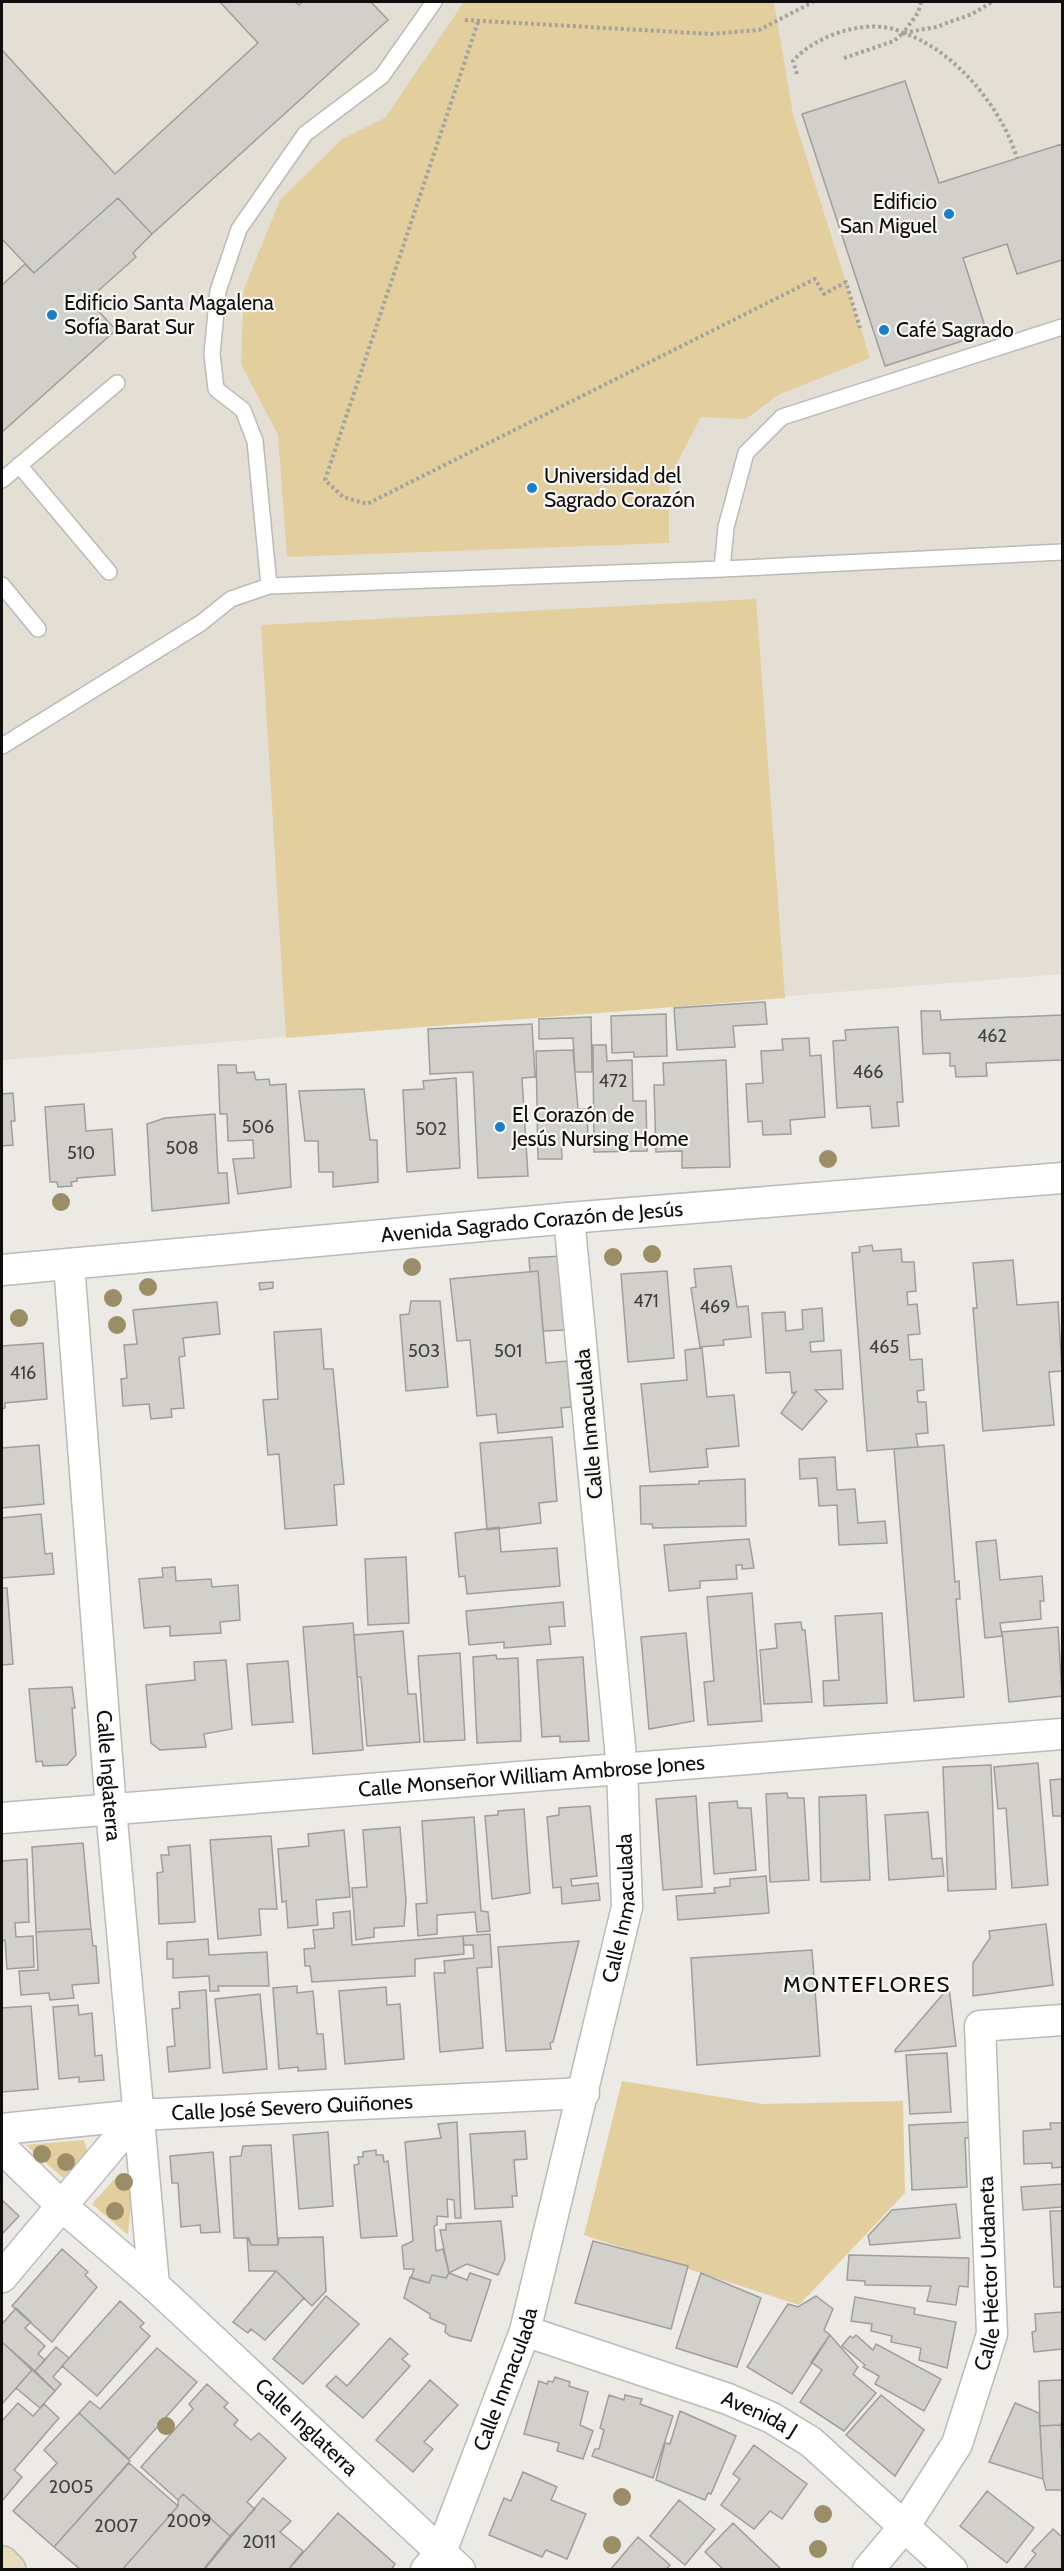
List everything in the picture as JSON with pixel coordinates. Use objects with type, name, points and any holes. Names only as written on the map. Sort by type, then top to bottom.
[{"type":"street","name":"Avenida Sagrado Corazón de Jesús","points":[[2,1270],[569,1218],[1062,1178]]},
{"type":"street","name":"Calle Inmaculada","points":[[442,2564],[525,2331],[627,1907],[622,1768],[569,1218]]},
{"type":"street","name":"Calle Inglaterra","points":[[69,1264],[111,1809],[154,2285]]},
{"type":"street","name":"Calle Monseñor William Ambrose Jones","points":[[2,1818],[1062,1734]]},
{"type":"street","name":"Calle Héctor Urdaneta","points":[[868,2570],[904,2527],[957,2445],[992,2334],[980,2026],[1062,2020]]},
{"type":"street","name":"Calle José Severo Quiñones","points":[[2,2129],[138,2115],[584,2093]]},
{"type":"street","points":[[2,2277],[138,2115]]},
{"type":"street","name":"Calle Inglaterra","points":[[2,2148],[63,2207],[154,2285],[442,2564]]},
{"type":"street","name":"Avenida J","points":[[525,2331],[728,2399],[772,2418],[811,2442],[952,2570]]},
{"type":"street","points":[[2,2562],[9,2570]]},
{"type":"lane","points":[[268,586],[255,441],[243,410],[216,389],[212,354],[218,291],[239,229],[305,134],[382,76],[434,2]]},
{"type":"lane","points":[[722,569],[726,527],[746,453],[782,417],[1062,327]]},
{"type":"lane","points":[[2,480],[117,383]]},
{"type":"lane","points":[[20,465],[109,572]]},
{"type":"lane","points":[[2,746],[201,623],[231,598],[268,586],[722,569],[1062,552]]},
{"type":"lane","points":[[2,585],[38,629]]},
{"type":"path","points":[[465,20],[712,34],[759,30],[813,2]]},
{"type":"path","points":[[844,58],[894,41],[918,13],[921,2]]},
{"type":"path","points":[[903,33],[954,21],[992,2]]},
{"type":"path","points":[[478,22],[325,480],[343,497],[367,504],[815,279],[825,294],[846,282],[860,328]]},
{"type":"path","points":[[797,74],[793,61],[820,38],[868,28],[892,27],[920,38],[966,75],[996,110],[1011,137],[1017,158]]},
{"type":"shaded area","name":"Universidad del Sagrado Corazón","points":[[2,2],[1062,2],[1062,974],[2,1060]]},
{"type":"shaded area","points":[[464,2],[774,2],[793,115],[870,358],[778,395],[746,419],[701,417],[669,478],[669,543],[287,557],[278,435],[241,364],[244,289],[280,200],[342,139],[385,118]]},
{"type":"shaded area","points":[[756,599],[785,998],[286,1038],[261,625]]},
{"type":"shaded area","points":[[622,2081],[763,2104],[903,2101],[905,2193],[799,2305],[584,2235]]},
{"type":"shaded area","points":[[84,2140],[87,2151],[63,2178],[26,2145]]},
{"type":"shaded area","points":[[120,2173],[131,2176],[133,2181],[128,2235],[92,2204]]},
{"type":"building","points":[[220,2],[295,2],[299,5],[302,2],[371,2],[388,20],[152,234],[118,198],[34,273],[2,239],[2,50],[115,174],[258,43]]},
{"type":"building","name":"Edificio San Miguel","points":[[905,81],[939,183],[1062,144],[1062,260],[1017,274],[1007,244],[963,258],[987,333],[885,366],[802,114]]},
{"type":"building","name":"Edificio Santa Magalena Sofía Barat Sur","points":[[118,198],[152,234],[133,253],[136,257],[88,300],[116,330],[2,432],[2,285],[25,264],[34,273]]},
{"type":"building","points":[[765,1002],[767,1024],[733,1026],[735,1047],[677,1050],[674,1008]]},
{"type":"building","points":[[921,1011],[940,1011],[941,1020],[1062,1015],[1062,1060],[986,1063],[987,1076],[956,1077],[955,1066],[950,1066],[950,1053],[923,1054]]},
{"type":"building","points":[[666,1014],[667,1056],[634,1057],[634,1052],[612,1053],[611,1016]]},
{"type":"building","points":[[591,1017],[592,1072],[575,1072],[573,1038],[539,1039],[539,1019]]},
{"type":"building","name":"El Corazón de Jesús Nursing Home","points":[[532,1024],[535,1077],[522,1078],[528,1176],[478,1178],[473,1072],[430,1074],[428,1029]]},
{"type":"building","points":[[898,1027],[903,1102],[897,1102],[899,1126],[872,1128],[870,1106],[837,1108],[833,1041],[846,1040],[845,1030]]},
{"type":"building","points":[[809,1038],[810,1056],[821,1055],[825,1117],[790,1120],[791,1134],[763,1135],[762,1121],[748,1122],[746,1084],[763,1083],[761,1051],[783,1050],[782,1039]]},
{"type":"building","points":[[593,1045],[606,1045],[607,1061],[632,1060],[633,1101],[646,1101],[647,1151],[594,1152]]},
{"type":"building","points":[[573,1050],[578,1109],[587,1109],[588,1137],[561,1137],[562,1159],[538,1159],[536,1051]]},
{"type":"building","points":[[726,1060],[730,1167],[682,1168],[682,1151],[656,1152],[654,1085],[664,1085],[663,1063]]},
{"type":"building","points":[[218,1065],[236,1065],[237,1073],[254,1072],[256,1080],[269,1079],[270,1085],[286,1084],[291,1187],[238,1194],[233,1159],[254,1158],[253,1140],[228,1141],[227,1114],[220,1114]]},
{"type":"building","points":[[456,1078],[460,1168],[407,1172],[403,1090],[424,1089],[423,1081]]},
{"type":"building","points":[[364,1089],[370,1140],[377,1140],[378,1182],[333,1187],[333,1172],[319,1172],[318,1141],[305,1141],[299,1091]]},
{"type":"building","points":[[13,1093],[15,1121],[11,1121],[13,1145],[2,1146],[2,1094]]},
{"type":"building","points":[[84,1104],[86,1131],[112,1129],[115,1175],[77,1178],[77,1181],[71,1182],[72,1186],[58,1187],[57,1182],[50,1182],[45,1107]]},
{"type":"building","points":[[215,1114],[218,1173],[227,1173],[229,1203],[152,1211],[147,1124],[165,1118]]},
{"type":"building","points":[[872,1245],[873,1251],[901,1249],[902,1262],[914,1262],[916,1291],[907,1292],[908,1305],[917,1304],[920,1334],[908,1335],[910,1360],[922,1359],[924,1390],[917,1391],[918,1402],[926,1402],[928,1433],[916,1434],[918,1447],[867,1451],[852,1253],[860,1252],[859,1247]]},
{"type":"building","points":[[560,1256],[566,1330],[543,1331],[538,1271],[530,1272],[529,1258]]},
{"type":"building","points":[[1013,1260],[1017,1305],[1058,1302],[1062,1371],[1049,1372],[1054,1425],[983,1431],[973,1308],[977,1308],[973,1263]]},
{"type":"building","points":[[731,1266],[737,1307],[748,1306],[751,1337],[723,1340],[724,1345],[700,1347],[691,1288],[696,1287],[694,1269]]},
{"type":"building","points":[[538,1271],[546,1363],[567,1361],[571,1407],[561,1408],[563,1427],[498,1433],[496,1414],[477,1416],[470,1340],[457,1341],[450,1279]]},
{"type":"building","points":[[667,1271],[674,1358],[628,1362],[621,1274]]},
{"type":"building","points":[[273,1282],[273,1288],[260,1290],[259,1283]]},
{"type":"building","points":[[411,1301],[440,1301],[448,1387],[406,1391],[400,1315],[409,1314]]},
{"type":"building","points":[[217,1302],[220,1334],[183,1338],[185,1356],[179,1357],[184,1408],[171,1409],[172,1417],[151,1419],[149,1404],[123,1406],[121,1379],[127,1378],[124,1345],[137,1344],[133,1310]]},
{"type":"building","points":[[822,1308],[824,1341],[810,1342],[811,1352],[841,1350],[843,1389],[815,1390],[827,1401],[802,1430],[781,1413],[796,1392],[792,1393],[790,1372],[766,1373],[762,1313],[785,1312],[786,1331],[803,1329],[802,1310]]},
{"type":"building","points":[[321,1329],[324,1369],[333,1369],[344,1484],[334,1485],[337,1525],[285,1529],[279,1454],[268,1455],[263,1400],[278,1399],[274,1332]]},
{"type":"building","points":[[43,1343],[47,1399],[5,1403],[5,1408],[2,1409],[2,1346]]},
{"type":"building","points":[[702,1348],[707,1397],[734,1395],[739,1446],[706,1449],[708,1467],[650,1472],[641,1384],[687,1380],[685,1350]]},
{"type":"building","points":[[552,1437],[557,1501],[539,1503],[541,1523],[487,1530],[480,1443]]},
{"type":"building","points":[[39,1445],[44,1504],[2,1508],[2,1448]]},
{"type":"building","points":[[944,1445],[955,1582],[959,1581],[960,1599],[956,1599],[964,1697],[914,1701],[894,1449]]},
{"type":"building","points":[[835,1457],[837,1490],[855,1489],[858,1523],[885,1521],[887,1543],[839,1545],[837,1505],[819,1506],[817,1478],[800,1479],[799,1459]]},
{"type":"building","points":[[745,1479],[746,1526],[653,1528],[652,1524],[641,1524],[640,1486],[699,1484],[699,1481]]},
{"type":"building","points":[[41,1514],[45,1554],[52,1553],[54,1574],[2,1578],[2,1518]]},
{"type":"building","points":[[499,1527],[501,1552],[557,1548],[560,1586],[467,1594],[465,1576],[459,1577],[455,1533]]},
{"type":"building","points":[[749,1539],[754,1568],[742,1569],[742,1565],[736,1565],[737,1579],[700,1581],[700,1588],[669,1591],[664,1545]]},
{"type":"building","points":[[996,1540],[1000,1580],[1042,1576],[1044,1601],[1040,1601],[1041,1619],[1000,1623],[1002,1636],[985,1638],[976,1542]]},
{"type":"building","points":[[406,1557],[409,1623],[368,1625],[365,1559]]},
{"type":"building","points":[[175,1567],[176,1581],[211,1579],[212,1587],[238,1585],[240,1620],[220,1622],[221,1633],[170,1636],[170,1626],[144,1628],[139,1579],[163,1577],[162,1568]]},
{"type":"building","points":[[2,1588],[7,1588],[13,1664],[2,1665]]},
{"type":"building","points":[[752,1593],[762,1721],[708,1725],[704,1682],[714,1681],[707,1597]]},
{"type":"building","points":[[563,1602],[565,1626],[549,1627],[551,1644],[504,1648],[504,1642],[469,1645],[466,1611]]},
{"type":"building","points":[[882,1613],[887,1703],[824,1706],[823,1681],[839,1680],[835,1616]]},
{"type":"building","points":[[801,1622],[802,1630],[805,1630],[812,1702],[764,1704],[760,1650],[777,1648],[775,1624]]},
{"type":"building","points":[[353,1623],[363,1750],[313,1754],[303,1627]]},
{"type":"building","points":[[1058,1627],[1062,1696],[1009,1702],[1002,1632]]},
{"type":"building","points":[[403,1631],[408,1694],[416,1694],[420,1742],[367,1746],[361,1677],[357,1677],[354,1635]]},
{"type":"building","points":[[686,1633],[694,1721],[649,1729],[641,1637]]},
{"type":"building","points":[[460,1653],[465,1740],[424,1742],[418,1656]]},
{"type":"building","points":[[496,1655],[497,1659],[518,1658],[521,1741],[477,1743],[473,1657]]},
{"type":"building","points":[[583,1657],[589,1741],[560,1742],[560,1736],[542,1737],[537,1660]]},
{"type":"building","points":[[226,1660],[232,1729],[204,1734],[206,1747],[160,1750],[151,1743],[146,1685],[195,1680],[194,1662]]},
{"type":"building","points":[[288,1661],[293,1722],[252,1725],[247,1664]]},
{"type":"building","points":[[72,1687],[76,1755],[67,1765],[43,1766],[42,1761],[36,1762],[29,1689]]},
{"type":"building","points":[[1038,1763],[1048,1885],[1012,1888],[1006,1808],[998,1809],[994,1767]]},
{"type":"building","points":[[991,1765],[996,1889],[948,1891],[943,1767]]},
{"type":"building","points":[[1062,1779],[1062,1816],[1053,1816],[1050,1780]]},
{"type":"building","points":[[787,1793],[788,1798],[804,1798],[809,1880],[770,1882],[766,1794]]},
{"type":"building","points":[[866,1795],[870,1880],[821,1882],[819,1797]]},
{"type":"building","points":[[696,1796],[702,1887],[663,1890],[656,1799]]},
{"type":"building","points":[[737,1801],[738,1808],[751,1808],[756,1870],[714,1874],[709,1803]]},
{"type":"building","points":[[590,1806],[597,1876],[571,1879],[572,1886],[598,1883],[600,1900],[562,1904],[561,1887],[553,1888],[547,1817],[559,1815],[559,1808]]},
{"type":"building","points":[[524,1809],[530,1893],[492,1899],[485,1816],[498,1815],[498,1811]]},
{"type":"building","points":[[928,1812],[932,1859],[942,1858],[944,1876],[889,1880],[885,1815]]},
{"type":"building","points":[[474,1817],[481,1911],[488,1912],[490,1931],[477,1932],[475,1912],[437,1915],[437,1934],[418,1936],[416,1904],[427,1903],[422,1821]]},
{"type":"building","points":[[400,1827],[406,1901],[404,1926],[374,1928],[374,1937],[356,1940],[352,1888],[367,1887],[363,1830]]},
{"type":"building","points":[[344,1830],[350,1897],[316,1900],[318,1925],[288,1928],[286,1901],[282,1902],[278,1849],[309,1846],[308,1834]]},
{"type":"building","points":[[271,1836],[277,1909],[259,1909],[261,1935],[218,1939],[210,1840]]},
{"type":"building","points":[[83,1843],[91,1929],[36,1932],[32,1847]]},
{"type":"building","points":[[190,1845],[195,1922],[159,1924],[157,1873],[163,1872],[161,1855],[169,1855],[168,1847]]},
{"type":"building","points":[[27,1859],[29,1922],[15,1923],[16,1937],[33,1936],[34,1967],[7,1969],[5,1940],[2,1941],[2,1861]]},
{"type":"building","points":[[766,1876],[769,1913],[678,1920],[676,1896],[715,1893],[714,1888],[730,1886],[730,1879]]},
{"type":"building","points":[[350,1911],[352,1945],[463,1936],[464,1954],[415,1959],[415,1976],[312,1982],[310,1966],[305,1966],[304,1949],[315,1948],[313,1930],[334,1928],[333,1913]]},
{"type":"building","points":[[1046,1924],[1053,1985],[973,1996],[973,1963],[990,1938],[989,1931]]},
{"type":"building","points":[[91,1929],[93,1946],[96,1946],[99,1983],[72,1985],[74,1998],[50,2000],[49,1993],[21,1995],[19,1971],[38,1970],[36,1932]]},
{"type":"building","points":[[490,1934],[492,1967],[477,1968],[483,2048],[440,2052],[434,1973],[445,1973],[444,1961],[474,1958],[473,1945],[464,1945],[463,1936]]},
{"type":"building","points":[[208,1939],[209,1955],[267,1952],[269,1986],[218,1986],[219,1991],[210,1991],[209,1976],[173,1978],[173,1959],[167,1959],[167,1942]]},
{"type":"building","points":[[579,1941],[553,2042],[550,2043],[551,2049],[506,2051],[498,1947]]},
{"type":"building","points":[[812,1950],[820,2056],[697,2065],[691,1958]]},
{"type":"building","points":[[297,1986],[297,1993],[313,1991],[317,2034],[323,2034],[326,2069],[298,2071],[298,2067],[279,2069],[273,1988]]},
{"type":"building","points":[[386,1987],[387,2005],[400,2004],[404,2059],[345,2064],[339,1991]]},
{"type":"building","points":[[949,1987],[956,2046],[895,2052],[895,2050]]},
{"type":"building","points":[[206,1990],[210,2068],[169,2072],[167,2047],[175,2046],[172,2009],[180,2008],[179,1992]]},
{"type":"building","points":[[260,1994],[267,2069],[223,2073],[215,1999]]},
{"type":"building","points":[[78,2005],[79,2015],[92,2013],[95,2056],[102,2055],[104,2080],[79,2082],[79,2077],[59,2079],[53,2007]]},
{"type":"building","points":[[31,2006],[38,2089],[2,2092],[2,2008]]},
{"type":"building","points":[[947,2053],[951,2112],[910,2114],[906,2055]]},
{"type":"building","points":[[457,2122],[461,2218],[455,2218],[454,2200],[447,2199],[448,2217],[437,2216],[437,2225],[434,2226],[436,2251],[443,2249],[449,2273],[446,2278],[432,2275],[429,2283],[411,2278],[414,2269],[404,2269],[402,2246],[413,2241],[405,2142],[441,2138],[438,2124]]},
{"type":"building","points":[[970,2122],[971,2138],[965,2138],[967,2187],[912,2190],[909,2125]]},
{"type":"building","points":[[1050,2123],[1062,2123],[1062,2167],[1052,2168],[1052,2163],[1024,2164],[1023,2131],[1051,2129]]},
{"type":"building","points":[[525,2131],[527,2159],[514,2160],[517,2196],[512,2196],[513,2207],[475,2209],[470,2134]]},
{"type":"building","points":[[328,2132],[333,2206],[299,2209],[293,2135]]},
{"type":"building","points":[[271,2145],[278,2245],[251,2245],[249,2238],[234,2238],[230,2157],[241,2156],[243,2146]]},
{"type":"building","points":[[376,2150],[376,2155],[383,2155],[384,2162],[388,2161],[397,2236],[361,2238],[354,2165],[359,2164],[358,2157],[363,2157],[363,2152]]},
{"type":"building","points":[[213,2152],[220,2232],[201,2233],[200,2225],[181,2227],[178,2183],[172,2183],[170,2156]]},
{"type":"building","points":[[1062,2184],[1062,2207],[1023,2210],[1021,2187]]},
{"type":"building","points":[[2,2200],[19,2216],[2,2234]]},
{"type":"building","points":[[956,2204],[960,2238],[870,2245],[868,2236],[892,2210]]},
{"type":"building","points":[[1050,2211],[1062,2211],[1062,2287],[1054,2287]]},
{"type":"building","points":[[501,2221],[505,2259],[498,2275],[467,2264],[449,2273],[440,2230],[446,2230],[446,2224]]},
{"type":"building","points":[[247,2237],[251,2245],[278,2245],[279,2238],[323,2237],[326,2291],[312,2306],[276,2271],[249,2271]]},
{"type":"building","points":[[593,2241],[688,2266],[671,2329],[575,2303]]},
{"type":"building","points":[[62,2249],[88,2272],[85,2275],[97,2287],[52,2342],[12,2306]]},
{"type":"building","points":[[849,2255],[969,2258],[968,2287],[959,2286],[956,2305],[927,2301],[931,2286],[865,2285],[865,2281],[847,2280]]},
{"type":"building","points":[[276,2271],[304,2298],[265,2340],[251,2329],[248,2333],[233,2322]]},
{"type":"building","points":[[449,2273],[467,2280],[470,2273],[491,2280],[471,2341],[450,2336],[445,2332],[446,2325],[430,2318],[430,2314],[404,2298],[410,2277],[429,2283],[432,2275],[446,2278]]},
{"type":"building","points":[[701,2273],[761,2298],[737,2367],[676,2348]]},
{"type":"building","points":[[326,2296],[359,2324],[303,2384],[273,2359]]},
{"type":"building","points":[[816,2296],[833,2309],[824,2330],[830,2335],[792,2394],[747,2367],[788,2304],[798,2307]]},
{"type":"building","points":[[855,2297],[915,2308],[914,2314],[956,2322],[947,2368],[919,2360],[921,2348],[891,2342],[892,2336],[871,2331],[872,2324],[851,2321]]},
{"type":"building","points":[[120,2301],[144,2323],[140,2327],[150,2336],[97,2396],[62,2366]]},
{"type":"building","points":[[16,2308],[31,2322],[25,2328],[45,2346],[38,2354],[45,2360],[35,2371],[2,2342],[2,2324]]},
{"type":"building","points":[[1062,2312],[1062,2349],[1034,2352],[1032,2332],[1036,2331],[1035,2314]]},
{"type":"building","points":[[830,2335],[858,2367],[853,2374],[876,2393],[844,2431],[800,2402],[822,2370],[811,2362]]},
{"type":"building","points":[[856,2335],[873,2350],[876,2344],[941,2379],[924,2411],[875,2384],[879,2376],[863,2367],[865,2365],[842,2346],[850,2336],[853,2338]]},
{"type":"building","points":[[390,2338],[408,2354],[402,2359],[410,2366],[363,2418],[326,2386],[336,2376],[347,2386]]},
{"type":"building","points":[[2,2342],[32,2370],[2,2404]]},
{"type":"building","points":[[56,2347],[69,2358],[53,2377],[61,2384],[55,2391],[35,2371]]},
{"type":"building","points":[[157,2348],[197,2382],[129,2459],[79,2413],[90,2401],[100,2409]]},
{"type":"building","points":[[32,2370],[55,2391],[40,2408],[16,2388]]},
{"type":"building","points":[[555,2377],[570,2382],[569,2386],[588,2392],[580,2425],[593,2431],[583,2459],[557,2451],[559,2443],[524,2434],[539,2381],[547,2384],[548,2381],[553,2382]]},
{"type":"building","points":[[430,2380],[458,2405],[424,2442],[433,2449],[413,2472],[376,2440]]},
{"type":"building","points":[[1062,2380],[1062,2423],[1040,2426],[1039,2381]]},
{"type":"building","points":[[207,2384],[228,2403],[224,2407],[238,2420],[234,2425],[251,2440],[259,2433],[286,2458],[247,2502],[255,2509],[230,2536],[183,2494],[178,2500],[141,2467],[193,2409],[189,2404]]},
{"type":"building","points":[[609,2395],[624,2400],[625,2395],[642,2399],[640,2404],[673,2416],[653,2478],[592,2456],[595,2449],[599,2449],[604,2430],[600,2428]]},
{"type":"building","points":[[881,2395],[924,2430],[895,2476],[846,2435]]},
{"type":"building","points":[[18,2403],[33,2416],[44,2404],[59,2418],[14,2470],[22,2477],[2,2501],[2,2421]]},
{"type":"building","points":[[1015,2403],[1039,2413],[1043,2479],[989,2462]]},
{"type":"building","points":[[680,2411],[736,2436],[711,2494],[708,2493],[705,2500],[656,2480],[665,2443],[670,2444]]},
{"type":"building","points":[[79,2413],[130,2461],[54,2547],[13,2511],[57,2463],[44,2450]]},
{"type":"building","points":[[1061,2423],[1062,2490],[1046,2490],[1043,2479],[1040,2426],[1060,2425]]},
{"type":"building","points":[[754,2445],[807,2484],[782,2519],[770,2511],[754,2529],[721,2505],[740,2479],[733,2474]]},
{"type":"building","points":[[129,2463],[178,2506],[122,2570],[81,2570],[54,2547]]},
{"type":"building","points":[[523,2472],[557,2487],[551,2500],[586,2514],[567,2559],[546,2550],[542,2557],[489,2535],[504,2498],[511,2501]]},
{"type":"building","points":[[987,2491],[1034,2528],[1007,2563],[960,2526]]},
{"type":"building","points":[[183,2494],[230,2536],[203,2570],[122,2570],[178,2506],[178,2500]]},
{"type":"building","points":[[263,2498],[291,2521],[280,2532],[303,2551],[288,2570],[204,2570]]},
{"type":"building","points":[[679,2500],[715,2529],[685,2565],[650,2536]]},
{"type":"building","points":[[338,2513],[395,2564],[391,2570],[288,2570]]},
{"type":"building","points":[[733,2523],[782,2570],[724,2570],[705,2552]]},
{"type":"building","points":[[1053,2529],[1062,2537],[1062,2570],[1023,2570],[1036,2554],[1032,2551]]},
{"type":"building","points":[[638,2537],[670,2565],[666,2570],[610,2570]]},
{"type":"place","name":"Edificio San Miguel","points":[[949,214]]},
{"type":"place","name":"Edificio Santa Magalena Sofía Barat Sur","points":[[52,315]]},
{"type":"place","name":"Café Sagrado","points":[[884,330]]},
{"type":"place","name":"Universidad del Sagrado Corazón","points":[[532,488]]},
{"type":"place","name":"El Corazón de Jesús Nursing Home","points":[[500,1127]]},
{"type":"district","name":"MONTEFLORES","points":[[867,1984]]}]
